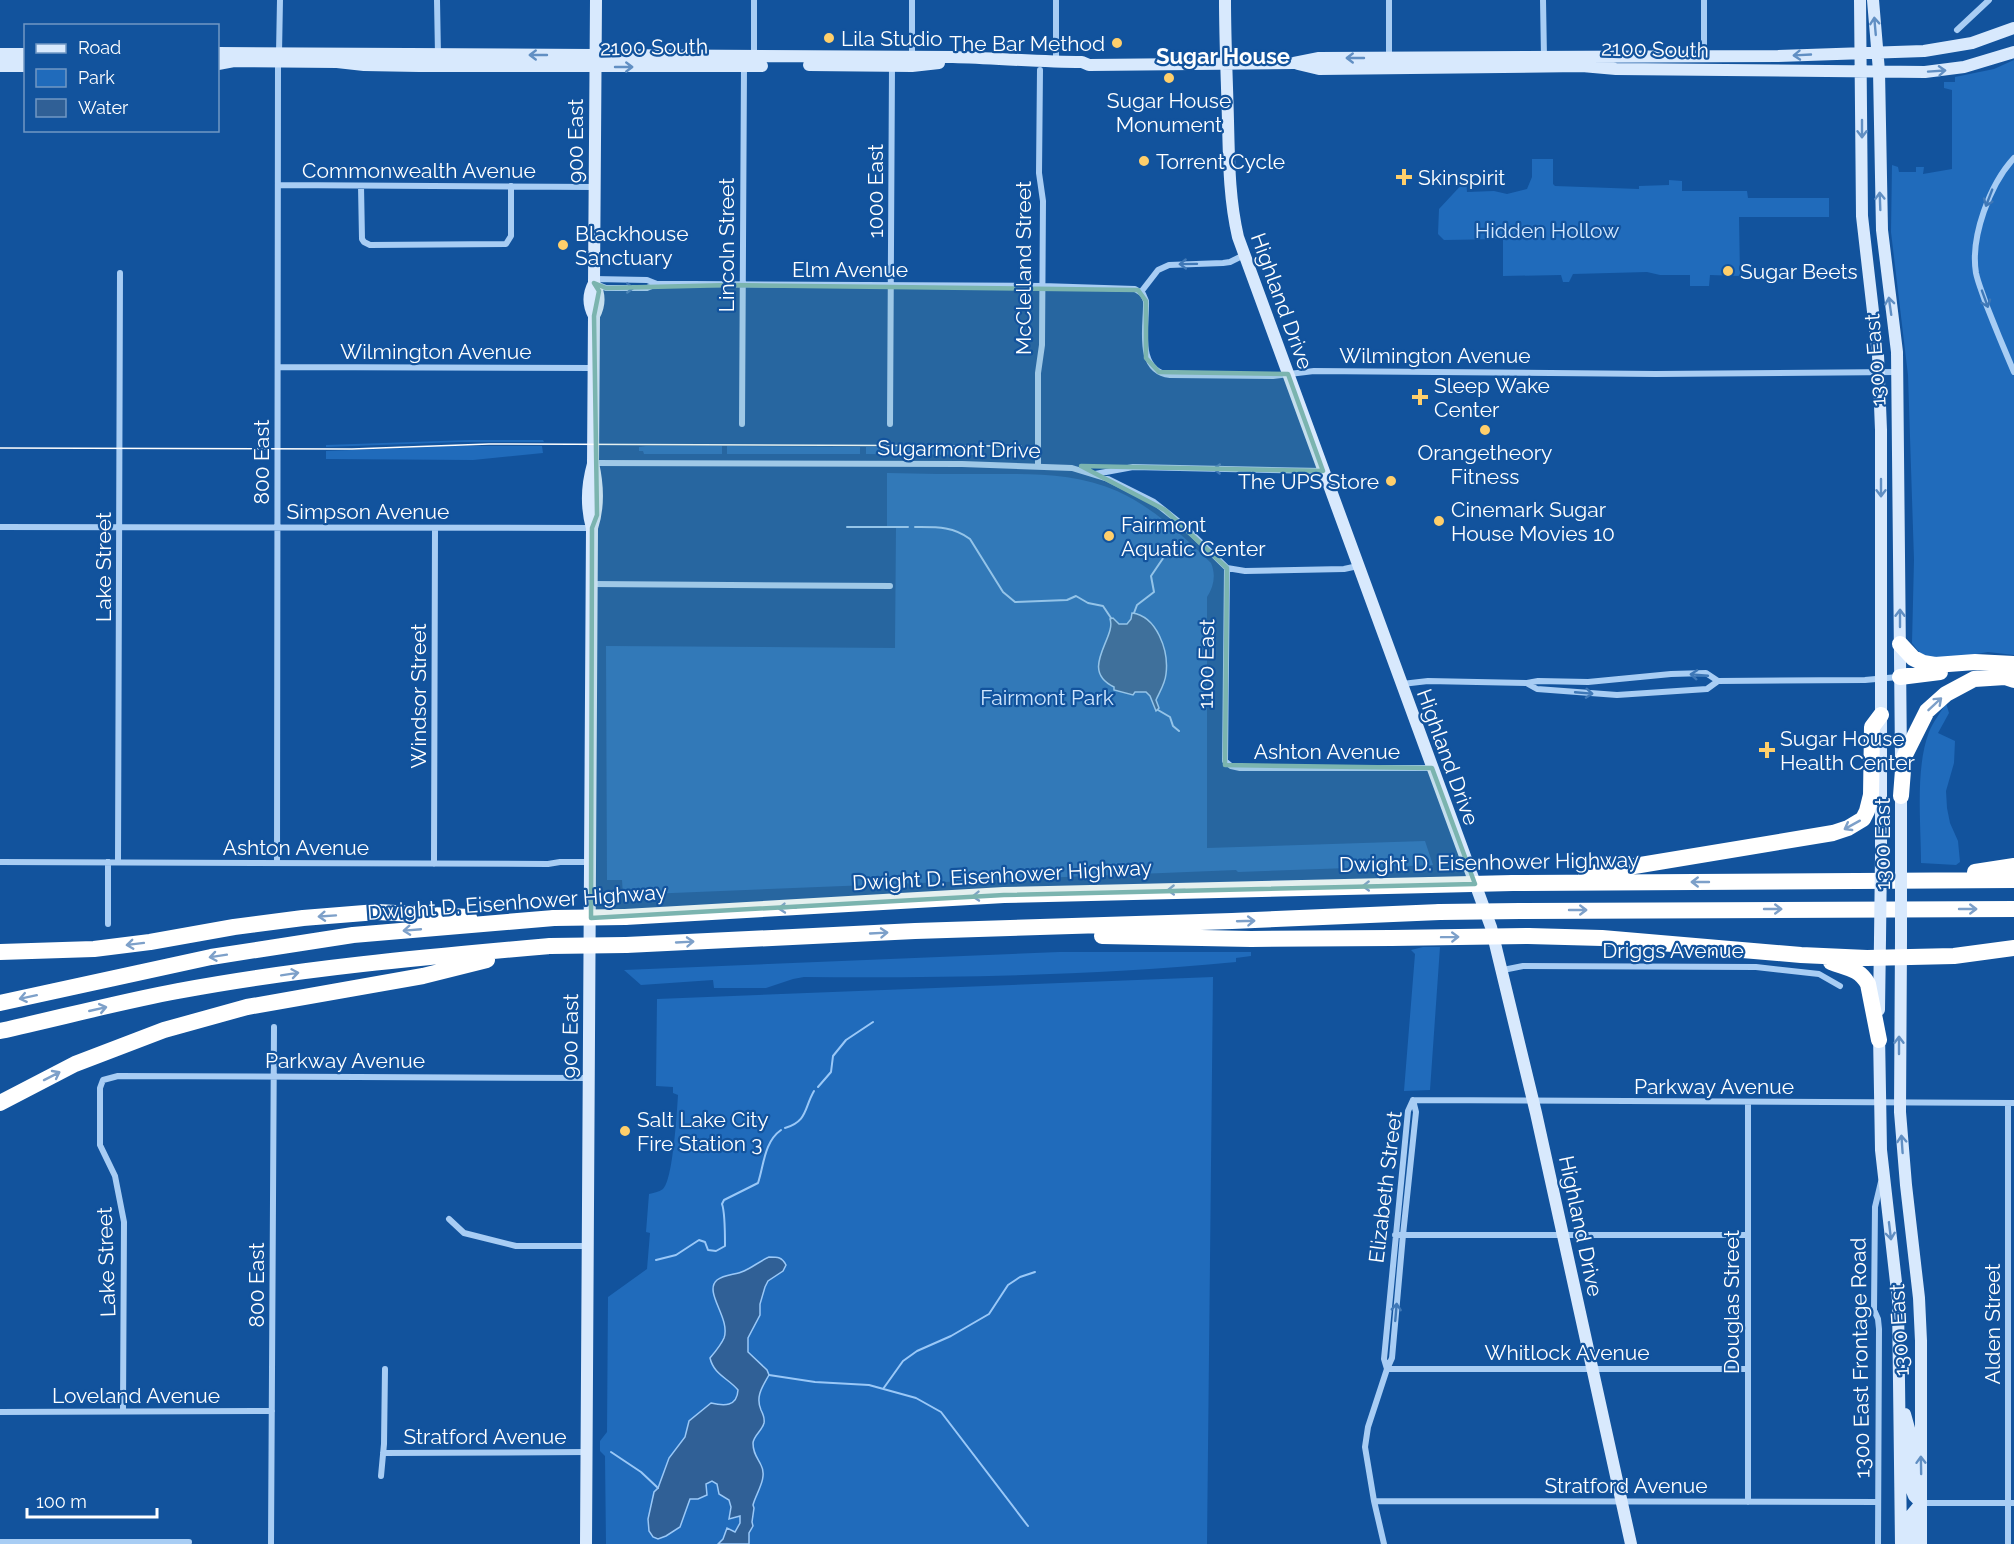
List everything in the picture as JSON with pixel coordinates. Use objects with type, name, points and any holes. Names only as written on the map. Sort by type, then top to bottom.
[{"type":"highway","points":[[1900,645],[1913,658],[1923,663],[1935,665],[1975,662],[2014,664]]},
{"type":"highway","points":[[1900,677],[1995,664]]},
{"type":"highway","points":[[1901,796],[1904,757],[1927,711],[1946,694],[1974,679],[2005,677],[2014,680]]},
{"type":"highway","points":[[1536,883],[1833,833],[1848,828],[1863,819],[1867,811],[1871,795],[1872,727],[1881,715]]},
{"type":"highway","points":[[1927,880],[2014,866]]},
{"type":"highway","name":"Dwight D. Eisenhower Highway","points":[[0,1003],[211,957],[353,935],[554,918],[625,917],[1004,895],[1513,882],[2014,880]]},
{"type":"highway","points":[[0,1031],[178,991],[233,982],[390,960],[550,946],[626,945],[915,931],[1440,912],[2014,909]]},
{"type":"highway","points":[[4,950],[94,949],[234,927],[376,912],[533,920]]},
{"type":"highway","points":[[915,931],[1251,939],[1528,936],[1602,938],[1819,956],[1879,958],[1954,956],[2014,948]]},
{"type":"highway","points":[[0,1103],[75,1064],[165,1030],[247,1007],[423,976],[531,948]]},
{"type":"highway","points":[[1819,956],[1858,971],[1864,977],[1868,984],[1879,1040]]},
{"type":"main road","name":"900 East","points":[[586,1544],[592,584],[592,528],[588,515],[588,480],[593,463],[594,316],[598,308],[599,291],[594,281],[596,0]]},
{"type":"main road","points":[[1225,0],[1225,63]]},
{"type":"main road","name":"1300 East","points":[[1860,0],[1862,216],[1879,373],[1882,678],[1880,1103],[1883,1173],[1898,1300],[1901,1544]]},
{"type":"main road","name":"1300 East","points":[[1873,0],[1879,71],[1881,230],[1898,372],[1901,796],[1900,1103],[1905,1185],[1920,1309],[1921,1544]]},
{"type":"main road","name":"2100 South","points":[[749,62],[767,58],[912,57],[998,58],[1089,65],[1294,63],[1319,58],[1778,56],[1924,51],[1980,41],[2014,28]]},
{"type":"main road","name":"2100 South","points":[[1294,63],[1319,69],[1582,66],[1616,69],[1947,70],[2014,52]]},
{"type":"main road","name":"2100 South","points":[[219,53],[364,65],[447,60],[501,60],[513,55],[596,61]]},
{"type":"main road","points":[[0,54],[24,54]]},
{"type":"main road","name":"2100 South","points":[[219,64],[279,57],[438,61],[749,62],[862,66],[923,66],[953,61],[998,62],[1040,70],[1082,71],[1089,65]]},
{"type":"main road","points":[[862,66],[908,62],[912,57]]},
{"type":"main road","points":[[1616,69],[1631,64],[1697,63],[1704,57]]},
{"type":"main road","points":[[1449,69],[1453,64],[1485,63],[1490,59]]},
{"type":"main road","points":[[1040,70],[1062,62]]},
{"type":"main road","name":"Highland Drive","points":[[1225,63],[1231,198],[1236,230],[1491,927],[1533,1102],[1631,1544]]},
{"type":"main road","points":[[0,66],[24,66]]},
{"type":"main road","points":[[1900,1398],[1910,1432],[1910,1486],[1914,1496],[1921,1503],[1911,1515],[1910,1544]]},
{"type":"street","name":"800 East","points":[[277,863],[280,0]]},
{"type":"street","points":[[438,0],[438,61]]},
{"type":"street","name":"Lincoln Street","points":[[742,424],[742,285],[749,62],[754,0]]},
{"type":"street","points":[[912,0],[912,57]]},
{"type":"street","points":[[1056,0],[1062,62]]},
{"type":"street","points":[[1389,0],[1389,58]]},
{"type":"street","points":[[1543,0],[1544,57]]},
{"type":"street","points":[[1704,0],[1704,57]]},
{"type":"street","points":[[1957,30],[1989,0]]},
{"type":"street","name":"1000 East","points":[[890,424],[892,66]]},
{"type":"street","name":"McClelland Street","points":[[1038,466],[1043,201],[1039,173],[1040,70]]},
{"type":"street","points":[[2014,158],[1994,185],[1976,243],[1976,275],[2014,372]]},
{"type":"street","name":"Commonwealth Avenue","points":[[279,185],[595,187]]},
{"type":"street","points":[[361,186],[362,239],[370,245],[506,244],[511,236],[511,186]]},
{"type":"street","points":[[1042,286],[1135,289],[1141,292],[1158,270],[1169,265],[1223,263],[1245,255]]},
{"type":"street","name":"Lake Street","points":[[118,862],[120,273]]},
{"type":"street","name":"Elm Avenue","points":[[594,281],[647,280],[657,284],[742,285],[1042,286]]},
{"type":"street","name":"Wilmington Avenue","points":[[1141,292],[1146,301],[1146,358],[1159,372],[1170,375],[1273,376],[1314,371],[1898,372]]},
{"type":"street","name":"Wilmington Avenue","points":[[278,367],[594,368]]},
{"type":"street","name":"Sugarmont Drive","points":[[593,463],[962,464],[1072,468],[1094,474],[1132,467],[1323,471]]},
{"type":"street","points":[[1094,474],[1133,490],[1159,506],[1183,525],[1227,568],[1266,571],[1344,569],[1358,566]]},
{"type":"street","name":"Simpson Avenue","points":[[0,527],[592,528]]},
{"type":"street","name":"Windsor Street","points":[[434,864],[435,528]]},
{"type":"street","name":"1100 East","points":[[1225,761],[1227,568]]},
{"type":"street","points":[[592,584],[890,586]]},
{"type":"street","points":[[1401,684],[1428,681],[1588,682],[1706,673],[1718,681]]},
{"type":"street","points":[[1527,683],[1537,689],[1617,695],[1707,688],[1718,681],[1865,680],[1900,677]]},
{"type":"street","name":"Ashton Avenue","points":[[1225,761],[1231,766],[1240,768],[1432,768]]},
{"type":"street","name":"Ashton Avenue","points":[[0,862],[548,864],[591,862]]},
{"type":"street","points":[[108,862],[108,924]]},
{"type":"street","name":"Driggs Avenue","points":[[1503,970],[1523,966],[1756,967],[1819,974],[1840,986]]},
{"type":"street","name":"800 East","points":[[271,1544],[274,1027]]},
{"type":"street","name":"Parkway Avenue","points":[[103,1080],[118,1076],[589,1078]]},
{"type":"street","name":"Lake Street","points":[[103,1080],[100,1088],[99,1143],[117,1183],[124,1222],[123,1411]]},
{"type":"street","name":"Parkway Avenue","points":[[1413,1100],[2011,1103]]},
{"type":"street","name":"Elizabeth Street","points":[[1387,1369],[1384,1359],[1395,1235],[1408,1111],[1413,1100]]},
{"type":"street","name":"Elizabeth Street","points":[[1384,1544],[1366,1460],[1365,1441],[1392,1358],[1416,1112],[1413,1100]]},
{"type":"street","name":"Douglas Street","points":[[1748,1102],[1748,1502]]},
{"type":"street","name":"Alden Street","points":[[2008,1544],[2011,1503],[2011,1103]]},
{"type":"street","name":"1300 East Frontage Road","points":[[1878,1544],[1878,1319],[1874,1310],[1875,1207],[1883,1173]]},
{"type":"street","points":[[449,1219],[464,1233],[516,1246],[588,1246]]},
{"type":"street","points":[[1395,1235],[1748,1236]]},
{"type":"street","name":"Stratford Avenue","points":[[381,1476],[385,1369]]},
{"type":"street","name":"Whitlock Avenue","points":[[1387,1369],[1748,1369]]},
{"type":"street","name":"Loveland Avenue","points":[[0,1412],[272,1411]]},
{"type":"street","name":"Stratford Avenue","points":[[383,1453],[587,1452]]},
{"type":"street","name":"Stratford Avenue","points":[[1374,1501],[1878,1502]]},
{"type":"street","points":[[1921,1503],[2011,1503]]},
{"type":"street","points":[[0,1542],[189,1542]]},
{"type":"highlighted area","points":[[594,283],[606,288],[731,285],[1138,290],[1146,301],[1146,358],[1159,372],[1288,374],[1323,471],[1081,466],[1165,510],[1227,568],[1225,765],[1432,768],[1475,884],[1004,895],[591,918],[592,528],[597,515],[594,316],[599,291]]},
{"type":"green space","points":[[2014,60],[2014,655],[1988,652],[1942,660],[1922,656],[1912,643],[1914,560],[1908,375],[1891,232],[1892,165],[1898,167],[1899,172],[1916,172],[1916,167],[1924,167],[1923,174],[1952,169],[1952,90],[1944,88],[1944,82],[1955,82],[1955,77],[1994,69]]},
{"type":"green space","name":"Hidden Hollow","points":[[1532,159],[1553,159],[1553,184],[1555,186],[1639,189],[1639,186],[1669,185],[1669,180],[1682,181],[1682,191],[1747,191],[1748,198],[1829,198],[1829,217],[1739,217],[1740,276],[1710,275],[1709,286],[1690,286],[1690,275],[1660,275],[1647,272],[1573,274],[1569,282],[1563,282],[1561,275],[1503,276],[1503,239],[1444,240],[1438,234],[1439,209],[1466,180],[1467,192],[1494,191],[1507,194],[1527,189],[1532,177]]},
{"type":"green space","points":[[543,440],[544,442],[459,442],[326,447],[326,445]]},
{"type":"green space","points":[[454,446],[542,446],[543,453],[473,460],[326,459],[326,451]]},
{"type":"green space","points":[[722,446],[722,454],[644,454],[643,451],[639,451],[639,447]]},
{"type":"green space","points":[[727,446],[860,447],[860,454],[727,454]]},
{"type":"green space","points":[[866,447],[910,447],[975,453],[975,455],[866,454]]},
{"type":"green space","name":"Fairmont Park","points":[[887,473],[1020,474],[1069,478],[1101,485],[1143,505],[1178,532],[1211,563],[1214,576],[1213,585],[1207,597],[1207,848],[1425,841],[1433,865],[1238,872],[1236,870],[623,895],[622,880],[607,880],[606,646],[895,648],[896,527],[887,526]]},
{"type":"green space","points":[[1946,703],[1949,713],[1938,733],[1955,741],[1954,763],[1946,791],[1950,823],[1958,841],[1960,862],[1956,865],[1921,863],[1920,779],[1922,762],[1929,732]]},
{"type":"green space","points":[[1440,947],[1430,1090],[1404,1091],[1415,954],[1411,950]]},
{"type":"green space","points":[[1059,952],[1251,952],[1251,956],[1236,958],[1236,962],[1074,973],[804,977],[766,988],[714,988],[713,980],[641,985],[624,970]]},
{"type":"green space","points":[[1213,977],[1207,1544],[606,1544],[605,1456],[600,1451],[600,1441],[607,1432],[608,1297],[647,1269],[650,1233],[646,1232],[649,1194],[663,1189],[666,1183],[672,1160],[675,1130],[678,1095],[673,1093],[673,1087],[656,1086],[657,999]]},
{"type":"water","points":[[1132,613],[1141,616],[1155,628],[1163,645],[1166,674],[1156,700],[1159,708],[1156,711],[1146,692],[1135,692],[1133,695],[1114,690],[1114,687],[1104,680],[1099,672],[1101,653],[1111,626],[1110,619],[1113,618],[1119,624],[1127,624]]},
{"type":"water","points":[[769,1257],[779,1258],[786,1265],[783,1271],[768,1281],[760,1304],[760,1315],[748,1338],[748,1352],[767,1370],[769,1375],[759,1396],[764,1423],[753,1443],[763,1475],[753,1505],[753,1526],[749,1533],[749,1544],[718,1544],[723,1539],[727,1528],[735,1532],[740,1523],[740,1516],[729,1519],[731,1507],[729,1500],[719,1494],[717,1484],[712,1481],[706,1484],[707,1495],[698,1499],[690,1499],[680,1527],[658,1539],[653,1537],[649,1531],[648,1519],[654,1492],[658,1488],[669,1458],[685,1437],[689,1421],[711,1403],[729,1404],[737,1396],[738,1390],[718,1372],[710,1358],[723,1341],[725,1330],[713,1291],[714,1285],[720,1278],[744,1271]]},
{"type":"waterway","points":[[847,527],[908,527]]},
{"type":"waterway","points":[[915,527],[951,529],[970,539],[1003,592],[1015,602],[1067,600],[1076,596],[1088,603],[1103,606],[1111,618]]},
{"type":"waterway","points":[[1134,613],[1137,605],[1154,592],[1151,576],[1170,548]]},
{"type":"waterway","points":[[1158,710],[1170,717],[1173,726],[1179,731]]},
{"type":"waterway","points":[[818,1087],[831,1072],[833,1056],[846,1040],[873,1022]]},
{"type":"waterway","points":[[785,1128],[802,1118],[814,1091]]},
{"type":"waterway","points":[[656,1260],[676,1255],[699,1240],[705,1242],[708,1250],[716,1251],[725,1246],[722,1204],[724,1200],[758,1183],[768,1147],[781,1130]]},
{"type":"waterway","points":[[883,1389],[903,1361],[917,1351],[951,1336],[989,1314],[1008,1285],[1020,1277],[1035,1272]]},
{"type":"waterway","points":[[769,1375],[815,1382],[869,1385],[916,1398],[941,1412],[1028,1526]]},
{"type":"waterway","points":[[611,1452],[641,1472],[658,1488]]},
{"type":"tram line","points":[[0,448],[352,449],[489,444],[1021,446]]},
{"type":"place","name":"Lila Studio","points":[[829,38]]},
{"type":"place","name":"The Bar Method","points":[[1117,43]]},
{"type":"place","name":"Sugar House Monument","points":[[1169,78]]},
{"type":"place","name":"Torrent Cycle","points":[[1144,161]]},
{"type":"place","name":"Skinspirit","points":[[1404,177]]},
{"type":"place","name":"Blackhouse Sanctuary","points":[[563,245]]},
{"type":"place","name":"Sugar Beets","points":[[1728,271]]},
{"type":"place","name":"Sleep Wake Center","points":[[1420,397]]},
{"type":"place","name":"Orangetheory Fitness","points":[[1485,430]]},
{"type":"place","name":"The UPS Store","points":[[1391,481]]},
{"type":"place","name":"Cinemark Sugar House Movies 10","points":[[1439,521]]},
{"type":"place","name":"Fairmont Aquatic Center","points":[[1109,536]]},
{"type":"place","name":"Sugar House Health Center","points":[[1767,750]]},
{"type":"place","name":"Salt Lake City Fire Station 3","points":[[625,1131]]},
{"type":"district","name":"Sugar House","points":[[1223,56]]}]
